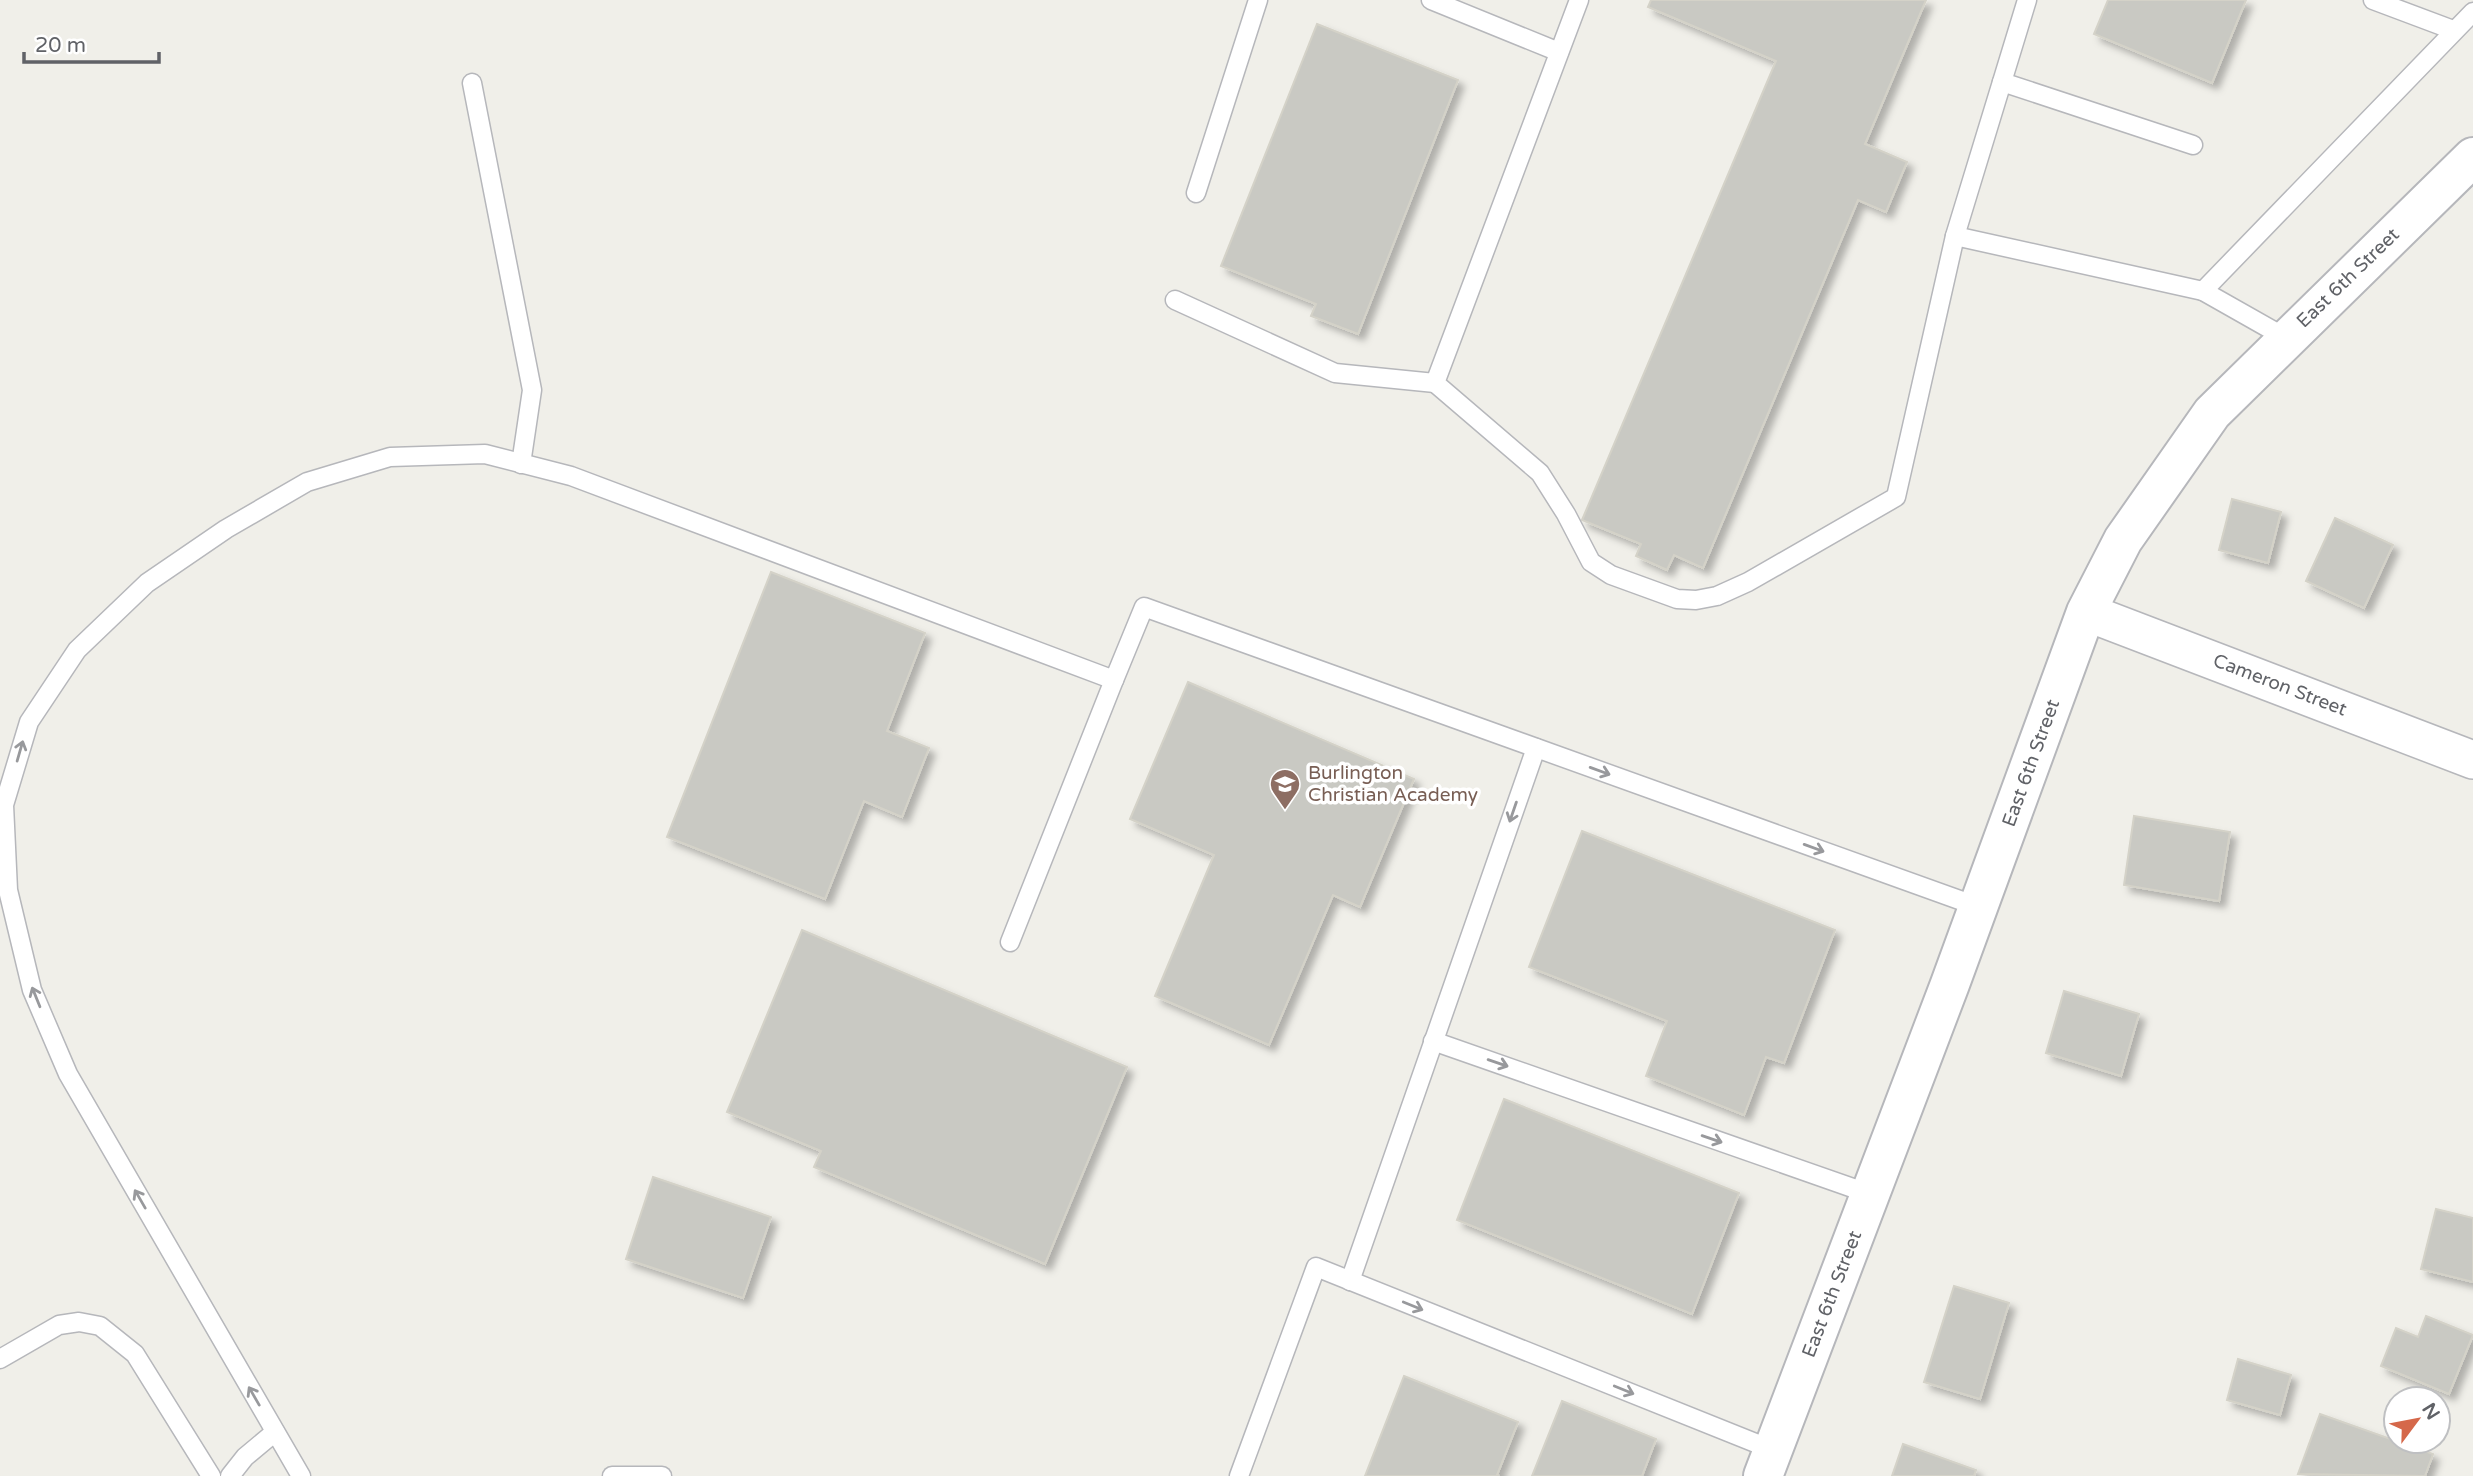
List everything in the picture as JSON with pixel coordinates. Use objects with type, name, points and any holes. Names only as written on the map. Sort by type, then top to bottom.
[{"type":"street","name":"East 6th Street","points":[[1768,1463],[1979,907],[2086,612],[2123,540],[2212,413],[2473,157]]},
{"type":"street","name":"Cameron Street","points":[[2086,612],[2473,760]]},
{"type":"lane","points":[[1196,193],[1258,0]]},
{"type":"lane","points":[[1431,0],[1559,52]]},
{"type":"lane","points":[[1435,383],[1579,0]]},
{"type":"lane","points":[[1175,300],[1335,373],[1435,383],[1539,473],[1566,514],[1591,562],[1611,575],[1677,599],[1696,600],[1717,596],[1748,582],[1896,497],[1955,236],[2027,0]]},
{"type":"lane","points":[[2373,0],[2453,30]]},
{"type":"lane","points":[[2203,290],[2473,12]]},
{"type":"lane","points":[[2002,82],[2193,145]]},
{"type":"lane","points":[[472,83],[532,390],[521,464]]},
{"type":"lane","points":[[1955,236],[2203,290],[2286,338]]},
{"type":"lane","points":[[301,1476],[68,1073],[32,990],[8,890],[4,804],[29,722],[77,650],[147,583],[226,529],[307,482],[390,457],[485,454],[571,476],[1114,680]]},
{"type":"lane","points":[[1010,942],[1144,607],[1979,907]]},
{"type":"lane","points":[[1350,1281],[1536,748]]},
{"type":"lane","points":[[1433,1041],[1870,1194]]},
{"type":"lane","points":[[1239,1476],[1316,1267],[1768,1463]]},
{"type":"lane","points":[[0,1359],[59,1325],[79,1322],[100,1326],[135,1354],[211,1476]]},
{"type":"lane","points":[[230,1476],[245,1457],[275,1432]]},
{"type":"lane","points":[[612,1476],[662,1476]]},
{"type":"building","points":[[1651,0],[1926,0],[1865,144],[1907,162],[1886,212],[1858,200],[1703,568],[1674,555],[1667,570],[1636,556],[1641,544],[1582,520],[1776,61],[1648,7]]},
{"type":"building","points":[[2108,0],[2246,0],[2212,83],[2094,34]]},
{"type":"building","points":[[1317,24],[1458,80],[1358,334],[1311,316],[1316,304],[1221,266]]},
{"type":"building","points":[[2232,499],[2281,512],[2268,563],[2219,550]]},
{"type":"building","points":[[2335,518],[2393,545],[2364,608],[2306,581]]},
{"type":"building","points":[[771,572],[925,633],[887,731],[929,748],[902,817],[864,801],[825,899],[667,837]]},
{"type":"building","points":[[1188,682],[1414,779],[1360,907],[1333,895],[1269,1045],[1155,996],[1214,855],[1130,819]]},
{"type":"building","points":[[2134,816],[2230,832],[2219,901],[2124,885]]},
{"type":"building","points":[[1582,831],[1835,930],[1784,1063],[1766,1057],[1744,1115],[1646,1076],[1667,1021],[1529,967]]},
{"type":"building","points":[[802,930],[1127,1067],[1045,1264],[814,1167],[821,1151],[727,1112]]},
{"type":"building","points":[[2064,991],[2139,1014],[2121,1076],[2046,1053]]},
{"type":"building","points":[[1504,1099],[1739,1193],[1692,1314],[1457,1220]]},
{"type":"building","points":[[653,1177],[771,1217],[743,1298],[626,1259]]},
{"type":"building","points":[[2436,1209],[2473,1218],[2473,1282],[2421,1269]]},
{"type":"building","points":[[1954,1286],[2009,1303],[1980,1399],[1924,1382]]},
{"type":"building","points":[[2426,1316],[2473,1335],[2452,1387],[2427,1385],[2381,1366],[2396,1328],[2418,1337]]},
{"type":"building","points":[[2238,1359],[2291,1375],[2280,1415],[2227,1400]]},
{"type":"building","points":[[1404,1376],[1518,1422],[1497,1475],[1499,1476],[1365,1476]]},
{"type":"building","points":[[1562,1401],[1656,1439],[1642,1476],[1532,1476]]},
{"type":"building","points":[[2320,1414],[2382,1436],[2382,1455],[2433,1455],[2425,1476],[2298,1474]]},
{"type":"building","points":[[1903,1444],[1976,1470],[1974,1476],[1892,1476]]},
{"type":"place","name":"Burlington Christian Academy","points":[[1285,811]]}]
